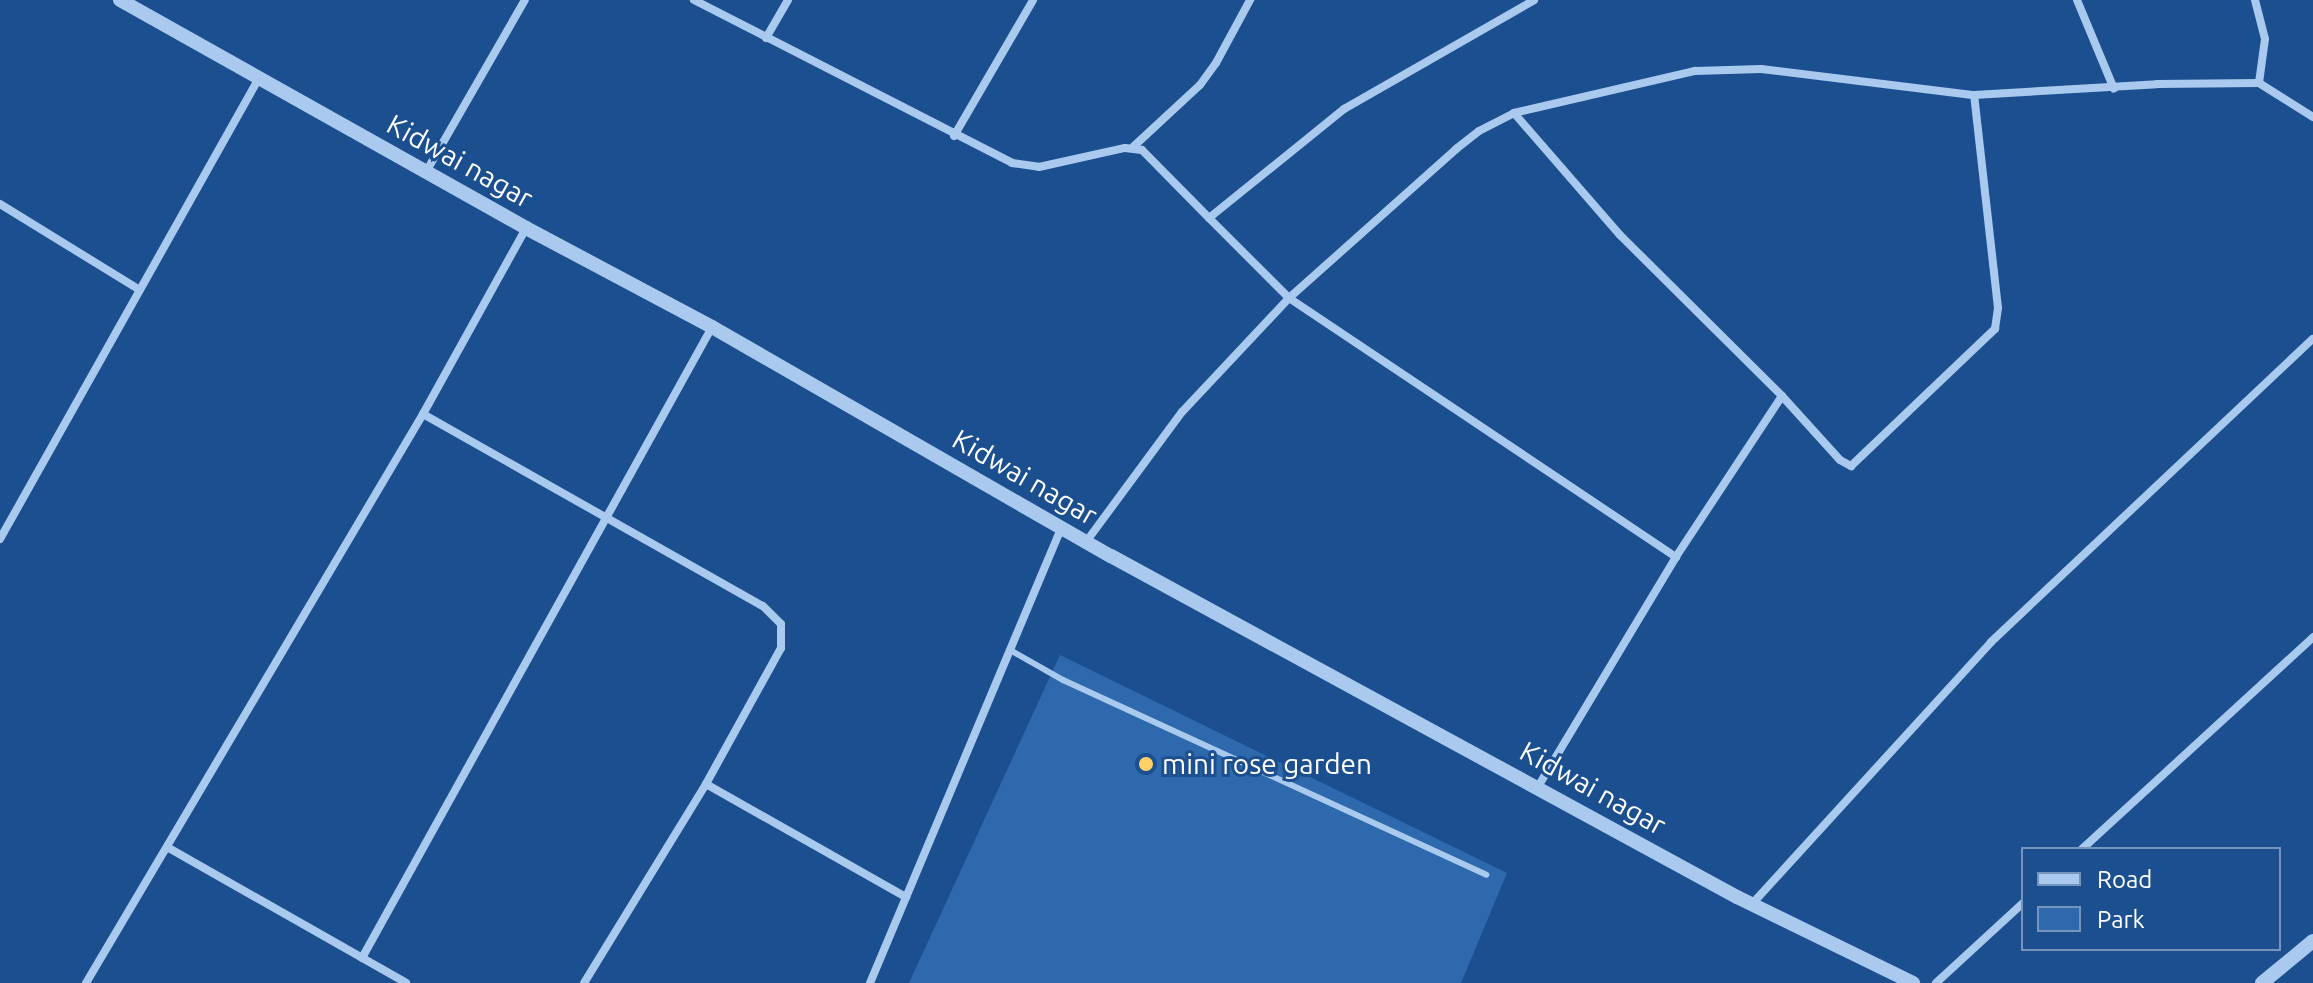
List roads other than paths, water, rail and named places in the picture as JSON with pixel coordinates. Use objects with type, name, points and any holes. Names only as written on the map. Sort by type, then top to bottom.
[{"type":"street","name":"Kidwai nagar","points":[[120,0],[526,228],[712,327],[1086,542],[1752,904],[1913,983]]},
{"type":"street","points":[[426,172],[525,0]]},
{"type":"street","points":[[694,0],[954,136],[1012,163],[1027,166],[1056,165],[1133,147],[1200,85],[1250,0]]},
{"type":"street","points":[[766,38],[788,0]]},
{"type":"street","points":[[954,136],[1033,0]]},
{"type":"street","points":[[1209,218],[1344,109],[1534,0]]},
{"type":"street","points":[[2077,0],[2114,89]]},
{"type":"street","points":[[2255,0],[2265,39],[2259,83]]},
{"type":"street","points":[[1086,542],[1182,412],[1289,298],[1456,149],[1479,131],[1514,113],[1695,71],[1761,69],[1974,95],[2114,89],[2157,84],[2259,83],[2313,117]]},
{"type":"street","points":[[0,539],[259,78]]},
{"type":"street","points":[[1514,113],[1620,235],[1782,396],[1840,460],[1851,466],[1995,329],[1998,308],[1974,95]]},
{"type":"street","points":[[1133,147],[1152,157],[1289,298],[1676,557]]},
{"type":"street","points":[[0,204],[140,290]]},
{"type":"street","points":[[86,983],[423,414],[526,228]]},
{"type":"street","points":[[362,958],[712,327]]},
{"type":"street","points":[[1752,904],[1991,642],[2313,339]]},
{"type":"street","points":[[1538,787],[1676,557],[1782,396]]},
{"type":"street","points":[[423,414],[763,606],[781,624],[781,648],[706,784],[584,983]]},
{"type":"street","points":[[870,983],[1061,528]]},
{"type":"street","points":[[2084,847],[2313,637]]},
{"type":"street","points":[[706,784],[906,897]]},
{"type":"street","points":[[167,847],[406,983]]},
{"type":"street","points":[[1936,983],[2021,905]]},
{"type":"street","points":[[2262,983],[2313,941]]},
{"type":"lane","points":[[1010,650],[1063,680],[1486,875]]},
{"type":"place","name":"mini rose garden","points":[[1146,764]]}]
